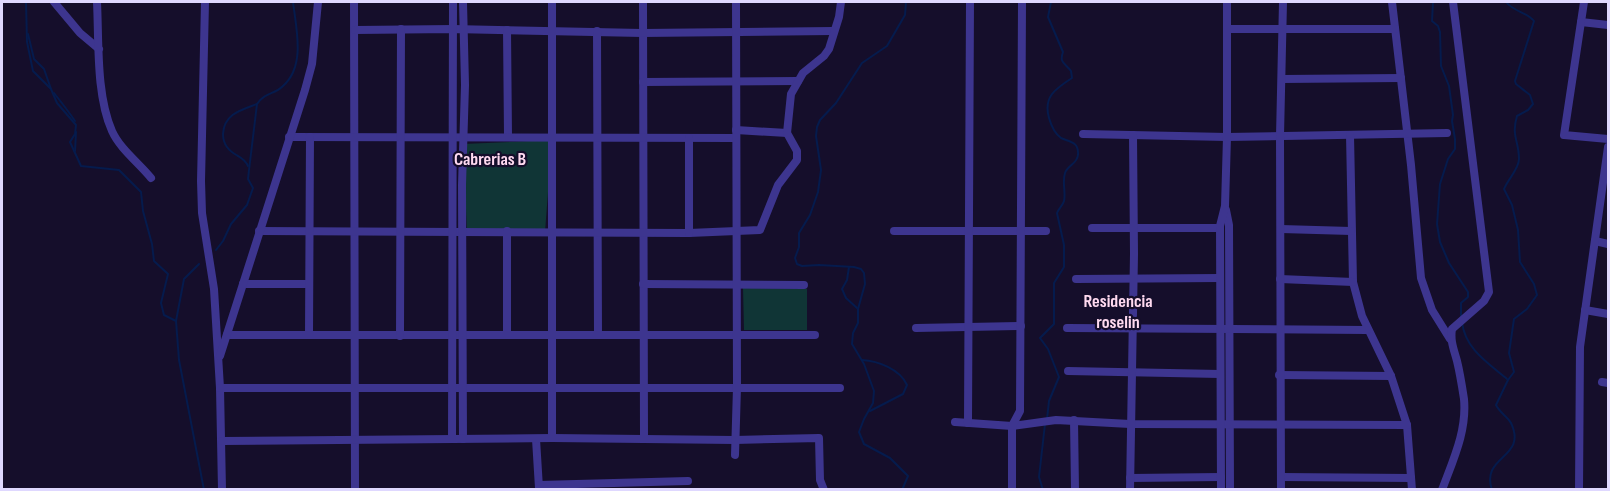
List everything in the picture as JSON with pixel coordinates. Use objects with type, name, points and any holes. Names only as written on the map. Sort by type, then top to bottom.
[{"type":"street","points":[[54,2],[80,33],[99,49]]},
{"type":"street","points":[[97,2],[102,86],[106,112],[113,133],[151,178]]},
{"type":"street","points":[[205,2],[202,213],[210,261],[218,360],[222,489]]},
{"type":"street","points":[[218,360],[312,64],[318,2]]},
{"type":"street","points":[[354,2],[355,489]]},
{"type":"street","points":[[452,439],[453,2]]},
{"type":"street","points":[[463,2],[465,85],[462,231],[463,439]]},
{"type":"street","points":[[552,2],[554,335],[552,438]]},
{"type":"street","points":[[643,2],[644,438]]},
{"type":"street","points":[[735,455],[737,387],[736,2]]},
{"type":"street","points":[[260,231],[688,233],[760,230],[778,185],[795,164],[798,156],[787,133],[789,101],[803,73],[829,49],[842,2]]},
{"type":"street","points":[[968,423],[970,2]]},
{"type":"street","points":[[1012,489],[1012,426],[1020,411],[1022,2]]},
{"type":"street","points":[[1221,489],[1220,228],[1225,206],[1227,2]]},
{"type":"street","points":[[1281,489],[1280,136],[1283,2]]},
{"type":"street","points":[[1392,2],[1421,278],[1432,310],[1451,340],[1460,376],[1464,409],[1462,434],[1442,489]]},
{"type":"street","points":[[1451,340],[1454,326],[1472,313],[1490,292],[1453,2]]},
{"type":"street","points":[[1584,2],[1564,135],[1608,139]]},
{"type":"street","points":[[1581,22],[1608,25]]},
{"type":"street","points":[[400,336],[401,29]]},
{"type":"street","points":[[355,30],[463,29],[642,33],[833,31]]},
{"type":"street","points":[[1227,29],[1395,29]]},
{"type":"street","points":[[507,30],[508,136]]},
{"type":"street","points":[[597,31],[598,335]]},
{"type":"street","points":[[1282,79],[1401,78]]},
{"type":"street","points":[[643,82],[798,81]]},
{"type":"street","points":[[289,137],[689,138],[787,133]]},
{"type":"street","points":[[1083,134],[1227,137],[1447,133]]},
{"type":"street","points":[[1130,489],[1134,279],[1133,135]]},
{"type":"street","points":[[1350,135],[1353,282],[1367,330],[1390,376],[1407,425],[1412,489]]},
{"type":"street","points":[[309,334],[310,137]]},
{"type":"street","points":[[688,233],[689,138]]},
{"type":"street","points":[[1579,489],[1580,347],[1608,147]]},
{"type":"street","points":[[1225,206],[1230,225],[1230,489]]},
{"type":"street","points":[[1092,228],[1220,228]]},
{"type":"street","points":[[1281,229],[1351,231]]},
{"type":"street","points":[[507,231],[507,335]]},
{"type":"street","points":[[894,231],[1046,231]]},
{"type":"street","points":[[1595,241],[1608,244]]},
{"type":"street","points":[[1076,279],[1220,278]]},
{"type":"street","points":[[1280,279],[1353,282]]},
{"type":"street","points":[[243,284],[309,284]]},
{"type":"street","points":[[643,284],[804,285]]},
{"type":"street","points":[[1585,310],[1608,314]]},
{"type":"street","points":[[916,328],[1021,326]]},
{"type":"street","points":[[1067,328],[1367,330]]},
{"type":"street","points":[[227,335],[815,335]]},
{"type":"street","points":[[1068,371],[1220,374]]},
{"type":"street","points":[[1280,375],[1390,376]]},
{"type":"street","points":[[220,388],[840,388]]},
{"type":"street","points":[[955,422],[1012,426],[1056,420],[1130,424],[1407,425]]},
{"type":"street","points":[[1074,420],[1075,489]]},
{"type":"street","points":[[536,438],[539,487],[640,485],[688,481]]},
{"type":"street","points":[[222,441],[819,438],[820,480],[824,489]]},
{"type":"street","points":[[1130,478],[1221,477]]},
{"type":"street","points":[[1281,477],[1412,478]]},
{"type":"green space","points":[[552,140],[545,232],[467,231],[463,144]]},
{"type":"green space","points":[[743,288],[807,289],[807,330],[744,330]]},
{"type":"waterway","points":[[26,2],[27,42],[33,71],[51,89],[57,103],[76,125],[75,134],[70,142],[81,166],[119,170],[141,192],[154,261],[168,274],[161,303],[164,315],[176,321]]},
{"type":"waterway","points":[[216,250],[231,224],[247,205],[253,188],[248,179],[257,104],[263,97],[283,86],[295,68],[298,46],[293,2]]},
{"type":"waterway","points":[[902,490],[908,476],[890,458],[864,444],[859,432],[873,403],[874,391],[864,364],[852,344],[865,284],[864,273],[861,269],[854,267],[802,266],[797,264],[795,258],[799,247],[799,233],[810,215],[818,192],[821,170],[816,136],[820,120],[836,103],[862,63],[887,46],[905,15],[906,2]]},
{"type":"waterway","points":[[1047,419],[1049,401],[1059,377],[1048,349],[1040,338],[1054,324],[1054,283],[1064,267],[1064,245],[1057,213],[1064,201],[1065,173],[1078,155],[1077,147],[1061,138],[1055,131],[1048,111],[1052,94],[1072,78],[1071,71],[1062,61],[1063,52],[1048,17],[1051,2]]},
{"type":"waterway","points":[[1433,2],[1432,21],[1438,26],[1440,32],[1441,66],[1449,86],[1455,139],[1455,149],[1448,159],[1440,184],[1437,224],[1440,242],[1449,263],[1468,292],[1468,297],[1461,303],[1461,317]]},
{"type":"waterway","points":[[1492,490],[1490,479],[1492,470],[1514,444],[1515,435],[1511,423],[1496,405],[1514,372],[1509,353],[1514,319],[1527,309],[1537,295],[1534,284],[1520,262],[1518,230],[1512,205],[1504,189],[1519,163],[1515,134],[1517,116],[1533,104],[1530,95],[1515,81],[1534,21],[1506,2]]},
{"type":"waterway","points":[[28,34],[34,59],[44,69],[51,89]]},
{"type":"waterway","points":[[54,93],[75,121]]},
{"type":"waterway","points":[[248,166],[227,147],[224,141],[224,127],[234,114],[257,104]]},
{"type":"waterway","points":[[75,151],[76,132]]},
{"type":"waterway","points":[[199,264],[184,279],[176,321],[179,360],[204,490]]},
{"type":"waterway","points":[[849,267],[847,280],[842,289],[846,298],[857,308]]},
{"type":"waterway","points":[[1462,322],[1464,332],[1473,348],[1507,379]]},
{"type":"waterway","points":[[862,360],[875,362],[894,370],[907,385],[903,394],[870,411]]},
{"type":"waterway","points":[[1043,490],[1039,477],[1045,424]]},
{"type":"district","name":"Cabrerias B","points":[[490,159]]},
{"type":"district","name":"Residencia roselin","points":[[1118,311]]}]
